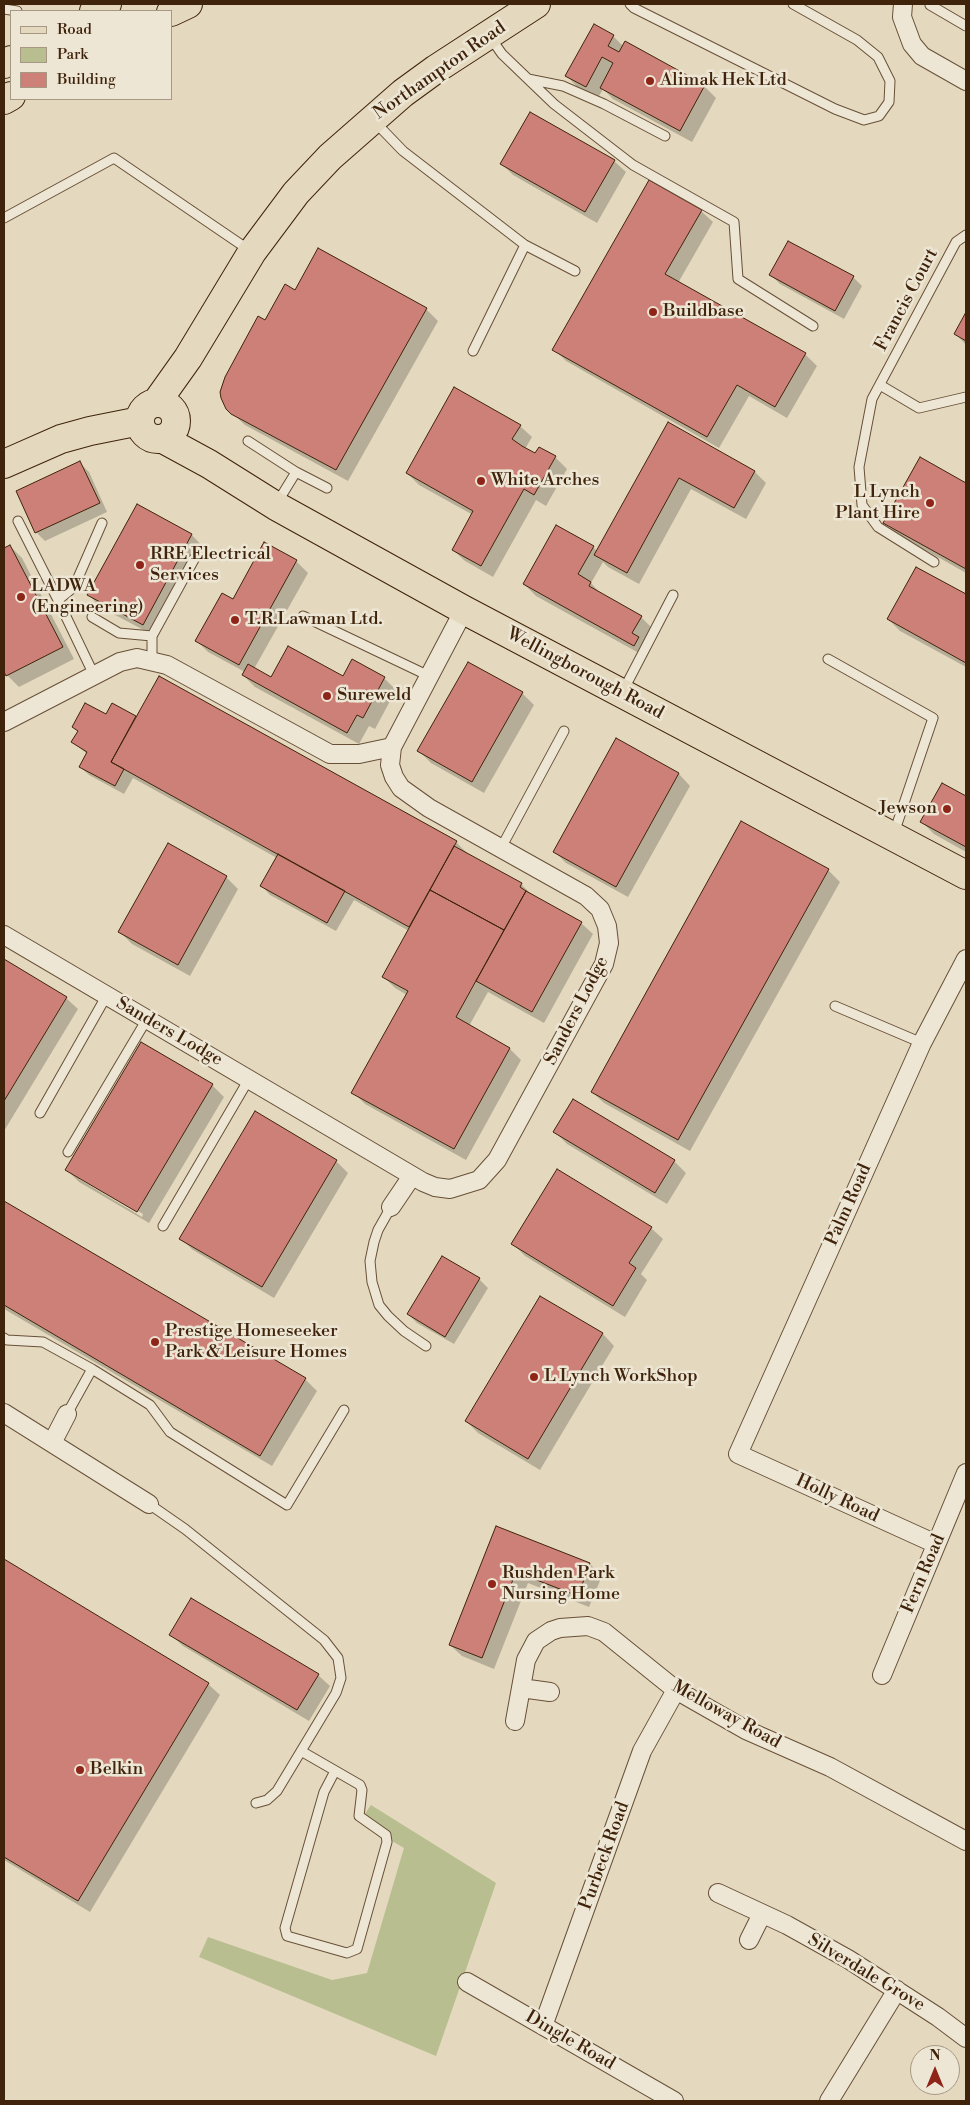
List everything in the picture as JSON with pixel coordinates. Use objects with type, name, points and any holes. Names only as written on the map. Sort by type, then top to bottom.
[{"type":"main road","points":[[96,10],[107,4]]},
{"type":"main road","points":[[172,12],[188,4]]},
{"type":"main road","name":"Northampton Road","points":[[161,420],[188,358],[252,252],[296,193],[330,157],[372,118],[436,69],[536,4]]},
{"type":"main road","points":[[4,464],[61,439],[90,431],[161,420]]},
{"type":"main road","name":"Wellingborough Road","points":[[161,420],[209,464],[276,506],[464,610],[966,875]]},
{"type":"street","points":[[903,4],[902,17],[912,44],[922,56],[965,79]]},
{"type":"street","name":"Sanders Lodge","points":[[4,935],[412,1176],[435,1187],[450,1189],[479,1180],[497,1160],[604,964],[608,943],[607,926],[600,909],[586,896],[429,808],[401,788],[394,778],[390,765],[392,747],[464,610]]},
{"type":"street","points":[[6,717],[120,662],[138,658],[168,665],[330,754],[359,754],[392,747]]},
{"type":"street","name":"Palm Road","points":[[738,1454],[922,1043],[966,959]]},
{"type":"street","points":[[391,1208],[412,1176]]},
{"type":"street","points":[[4,1413],[149,1504]]},
{"type":"street","points":[[52,1442],[67,1414]]},
{"type":"street","name":"Holly Road","points":[[738,1454],[936,1544]]},
{"type":"street","name":"Fern Road","points":[[882,1675],[966,1473]]},
{"type":"street","name":"Melloway Road","points":[[515,1721],[526,1660],[536,1641],[551,1630],[579,1625],[588,1626],[604,1632],[676,1690],[746,1730],[830,1767],[966,1840]]},
{"type":"street","points":[[521,1688],[550,1692]]},
{"type":"street","name":"Purbeck Road","points":[[543,2026],[642,1751],[676,1690]]},
{"type":"street","name":"Silverdale Grove","points":[[718,1893],[848,1959],[966,2038]]},
{"type":"street","points":[[749,1940],[762,1914]]},
{"type":"street","name":"Dingle Road","points":[[466,1982],[674,2101]]},
{"type":"street","points":[[829,2101],[897,1990]]},
{"type":"lane","points":[[632,6],[645,4]]},
{"type":"lane","points":[[632,6],[835,109],[864,120],[878,116],[889,102],[890,81],[878,57],[857,40],[793,4]]},
{"type":"lane","points":[[930,6],[966,26]]},
{"type":"lane","points":[[489,34],[502,54],[554,104],[633,165],[734,222],[738,279],[813,326]]},
{"type":"lane","points":[[528,79],[571,90],[604,104],[665,136]]},
{"type":"lane","points":[[372,118],[403,152],[525,245],[575,271]]},
{"type":"lane","points":[[4,218],[114,158],[252,252]]},
{"type":"lane","name":"Francis Court","points":[[934,562],[878,527],[862,505],[858,467],[872,399],[956,242],[966,235]]},
{"type":"lane","points":[[473,351],[525,245]]},
{"type":"lane","points":[[880,385],[919,408],[966,398]]},
{"type":"lane","points":[[248,441],[296,472],[327,488]]},
{"type":"lane","points":[[276,506],[296,472]]},
{"type":"lane","points":[[18,521],[94,675]]},
{"type":"lane","points":[[58,600],[74,587],[102,523]]},
{"type":"lane","points":[[152,660],[152,636],[197,554]]},
{"type":"lane","points":[[622,693],[673,595]]},
{"type":"lane","points":[[92,616],[119,633],[152,636]]},
{"type":"lane","points":[[303,616],[430,676]]},
{"type":"lane","points":[[828,659],[933,718],[893,836]]},
{"type":"lane","points":[[501,848],[564,731]]},
{"type":"lane","points":[[40,1113],[107,995]]},
{"type":"lane","points":[[835,1006],[922,1043]]},
{"type":"lane","points":[[68,1152],[147,1019]]},
{"type":"lane","points":[[163,1226],[249,1079]]},
{"type":"lane","points":[[391,1208],[378,1230],[374,1242],[370,1261],[372,1282],[379,1305],[388,1316],[404,1331],[426,1346]]},
{"type":"lane","points":[[4,1338],[7,1340],[43,1342],[92,1369],[150,1405],[170,1432],[287,1505],[344,1410]]},
{"type":"lane","points":[[67,1414],[92,1369]]},
{"type":"lane","points":[[149,1504],[185,1529],[309,1628],[333,1649],[338,1658],[341,1678],[336,1693],[277,1791],[267,1800],[256,1803]]},
{"type":"lane","points":[[301,1751],[334,1772],[360,1785],[362,1790],[359,1816],[383,1832],[386,1842],[357,1949],[347,1953],[287,1936],[285,1928],[324,1792],[334,1772]]},
{"type":"green space","points":[[371,1805],[496,1883],[436,2056],[199,1957],[208,1937],[332,1980],[367,1973],[404,1848],[368,1827],[364,1815]]},
{"type":"building","name":"Alimak Hek Ltd","points":[[594,24],[614,35],[608,46],[619,52],[625,41],[705,85],[680,131],[600,88],[613,63],[602,57],[586,87],[565,76]]},
{"type":"building","points":[[530,112],[615,160],[585,212],[500,164]]},
{"type":"building","name":"Buildbase","points":[[649,180],[702,210],[665,274],[806,353],[775,407],[737,385],[707,437],[552,350]]},
{"type":"building","points":[[788,241],[854,276],[835,311],[769,275]]},
{"type":"building","points":[[318,248],[427,308],[336,470],[231,414],[226,409],[220,392],[225,377],[258,316],[265,320],[285,284],[295,290]]},
{"type":"building","points":[[966,312],[966,341],[954,334]]},
{"type":"building","name":"White Arches","points":[[454,387],[521,425],[512,439],[522,446],[535,453],[539,447],[556,456],[534,495],[524,489],[481,566],[452,550],[473,511],[406,473]]},
{"type":"building","points":[[668,422],[755,471],[734,508],[679,478],[627,573],[594,555]]},
{"type":"building","name":"L Lynch Plant Hire","points":[[920,457],[966,483],[966,569],[883,523]]},
{"type":"building","points":[[80,461],[100,503],[35,533],[16,491]]},
{"type":"building","name":"RRE Electrical Services","points":[[137,504],[192,534],[143,625],[87,595]]},
{"type":"building","name":"White Arches","points":[[556,525],[594,546],[578,574],[591,582],[589,586],[642,616],[632,633],[639,637],[634,646],[523,584]]},
{"type":"building","name":"T.R.Lawman Ltd.","points":[[264,542],[297,560],[239,665],[195,641],[222,593],[233,599]]},
{"type":"building","name":"LADWA (Engineering)","points":[[10,545],[63,647],[6,676],[4,672],[4,548]]},
{"type":"building","points":[[916,567],[966,594],[966,663],[887,619]]},
{"type":"building","name":"Sureweld","points":[[288,646],[343,676],[352,659],[385,677],[363,718],[357,715],[347,733],[242,675],[248,664],[271,677]]},
{"type":"building","points":[[468,662],[523,692],[472,782],[417,751]]},
{"type":"building","points":[[159,676],[457,841],[409,927],[111,762]]},
{"type":"building","points":[[85,703],[106,714],[112,703],[136,716],[111,762],[124,769],[115,786],[79,767],[87,752],[71,742],[78,731],[72,727]]},
{"type":"building","points":[[616,738],[679,773],[616,887],[553,852]]},
{"type":"building","name":"Jewson","points":[[942,783],[966,796],[966,847],[920,822]]},
{"type":"building","points":[[741,821],[829,869],[678,1140],[591,1092]]},
{"type":"building","points":[[168,843],[227,876],[178,965],[118,932]]},
{"type":"building","points":[[454,846],[522,883],[520,887],[526,891],[504,930],[430,890]]},
{"type":"building","points":[[278,854],[345,891],[327,923],[260,886]]},
{"type":"building","points":[[430,890],[504,930],[456,1017],[510,1048],[454,1149],[351,1093],[408,991],[382,977]]},
{"type":"building","points":[[526,891],[582,922],[532,1012],[476,981]]},
{"type":"building","points":[[4,959],[67,997],[4,1101]]},
{"type":"building","points":[[141,1042],[213,1084],[137,1212],[65,1170]]},
{"type":"building","points":[[573,1099],[675,1160],[655,1193],[553,1132]]},
{"type":"building","points":[[255,1111],[337,1160],[262,1287],[179,1239]]},
{"type":"building","points":[[557,1169],[652,1227],[629,1263],[636,1268],[613,1306],[511,1244]]},
{"type":"building","name":"Prestige Homeseeker Park & Leisure Homes","points":[[4,1201],[306,1378],[260,1456],[4,1305]]},
{"type":"building","points":[[442,1256],[480,1278],[445,1337],[407,1314]]},
{"type":"building","name":"L Lynch WorkShop","points":[[540,1296],[603,1333],[528,1459],[465,1421]]},
{"type":"building","name":"Rushden Park Nursing Home","points":[[496,1526],[590,1563],[578,1596],[516,1572],[482,1658],[449,1645]]},
{"type":"building","name":"Belkin","points":[[4,1559],[209,1683],[78,1901],[4,1857]]},
{"type":"building","points":[[191,1598],[319,1674],[297,1710],[169,1635]]},
{"type":"place","name":"Alimak Hek Ltd","points":[[650,81]]},
{"type":"place","name":"Buildbase","points":[[653,312]]},
{"type":"place","name":"White Arches","points":[[481,481]]},
{"type":"place","name":"L Lynch Plant Hire","points":[[930,503]]},
{"type":"place","name":"RRE Electrical Services","points":[[140,565]]},
{"type":"place","name":"LADWA (Engineering)","points":[[21,597]]},
{"type":"place","name":"T.R.Lawman Ltd.","points":[[235,620]]},
{"type":"place","name":"Sureweld","points":[[327,696]]},
{"type":"place","name":"Jewson","points":[[947,809]]},
{"type":"place","name":"Prestige Homeseeker Park & Leisure Homes","points":[[155,1342]]},
{"type":"place","name":"L Lynch WorkShop","points":[[534,1377]]},
{"type":"place","name":"Rushden Park Nursing Home","points":[[492,1584]]},
{"type":"place","name":"Belkin","points":[[80,1770]]}]
